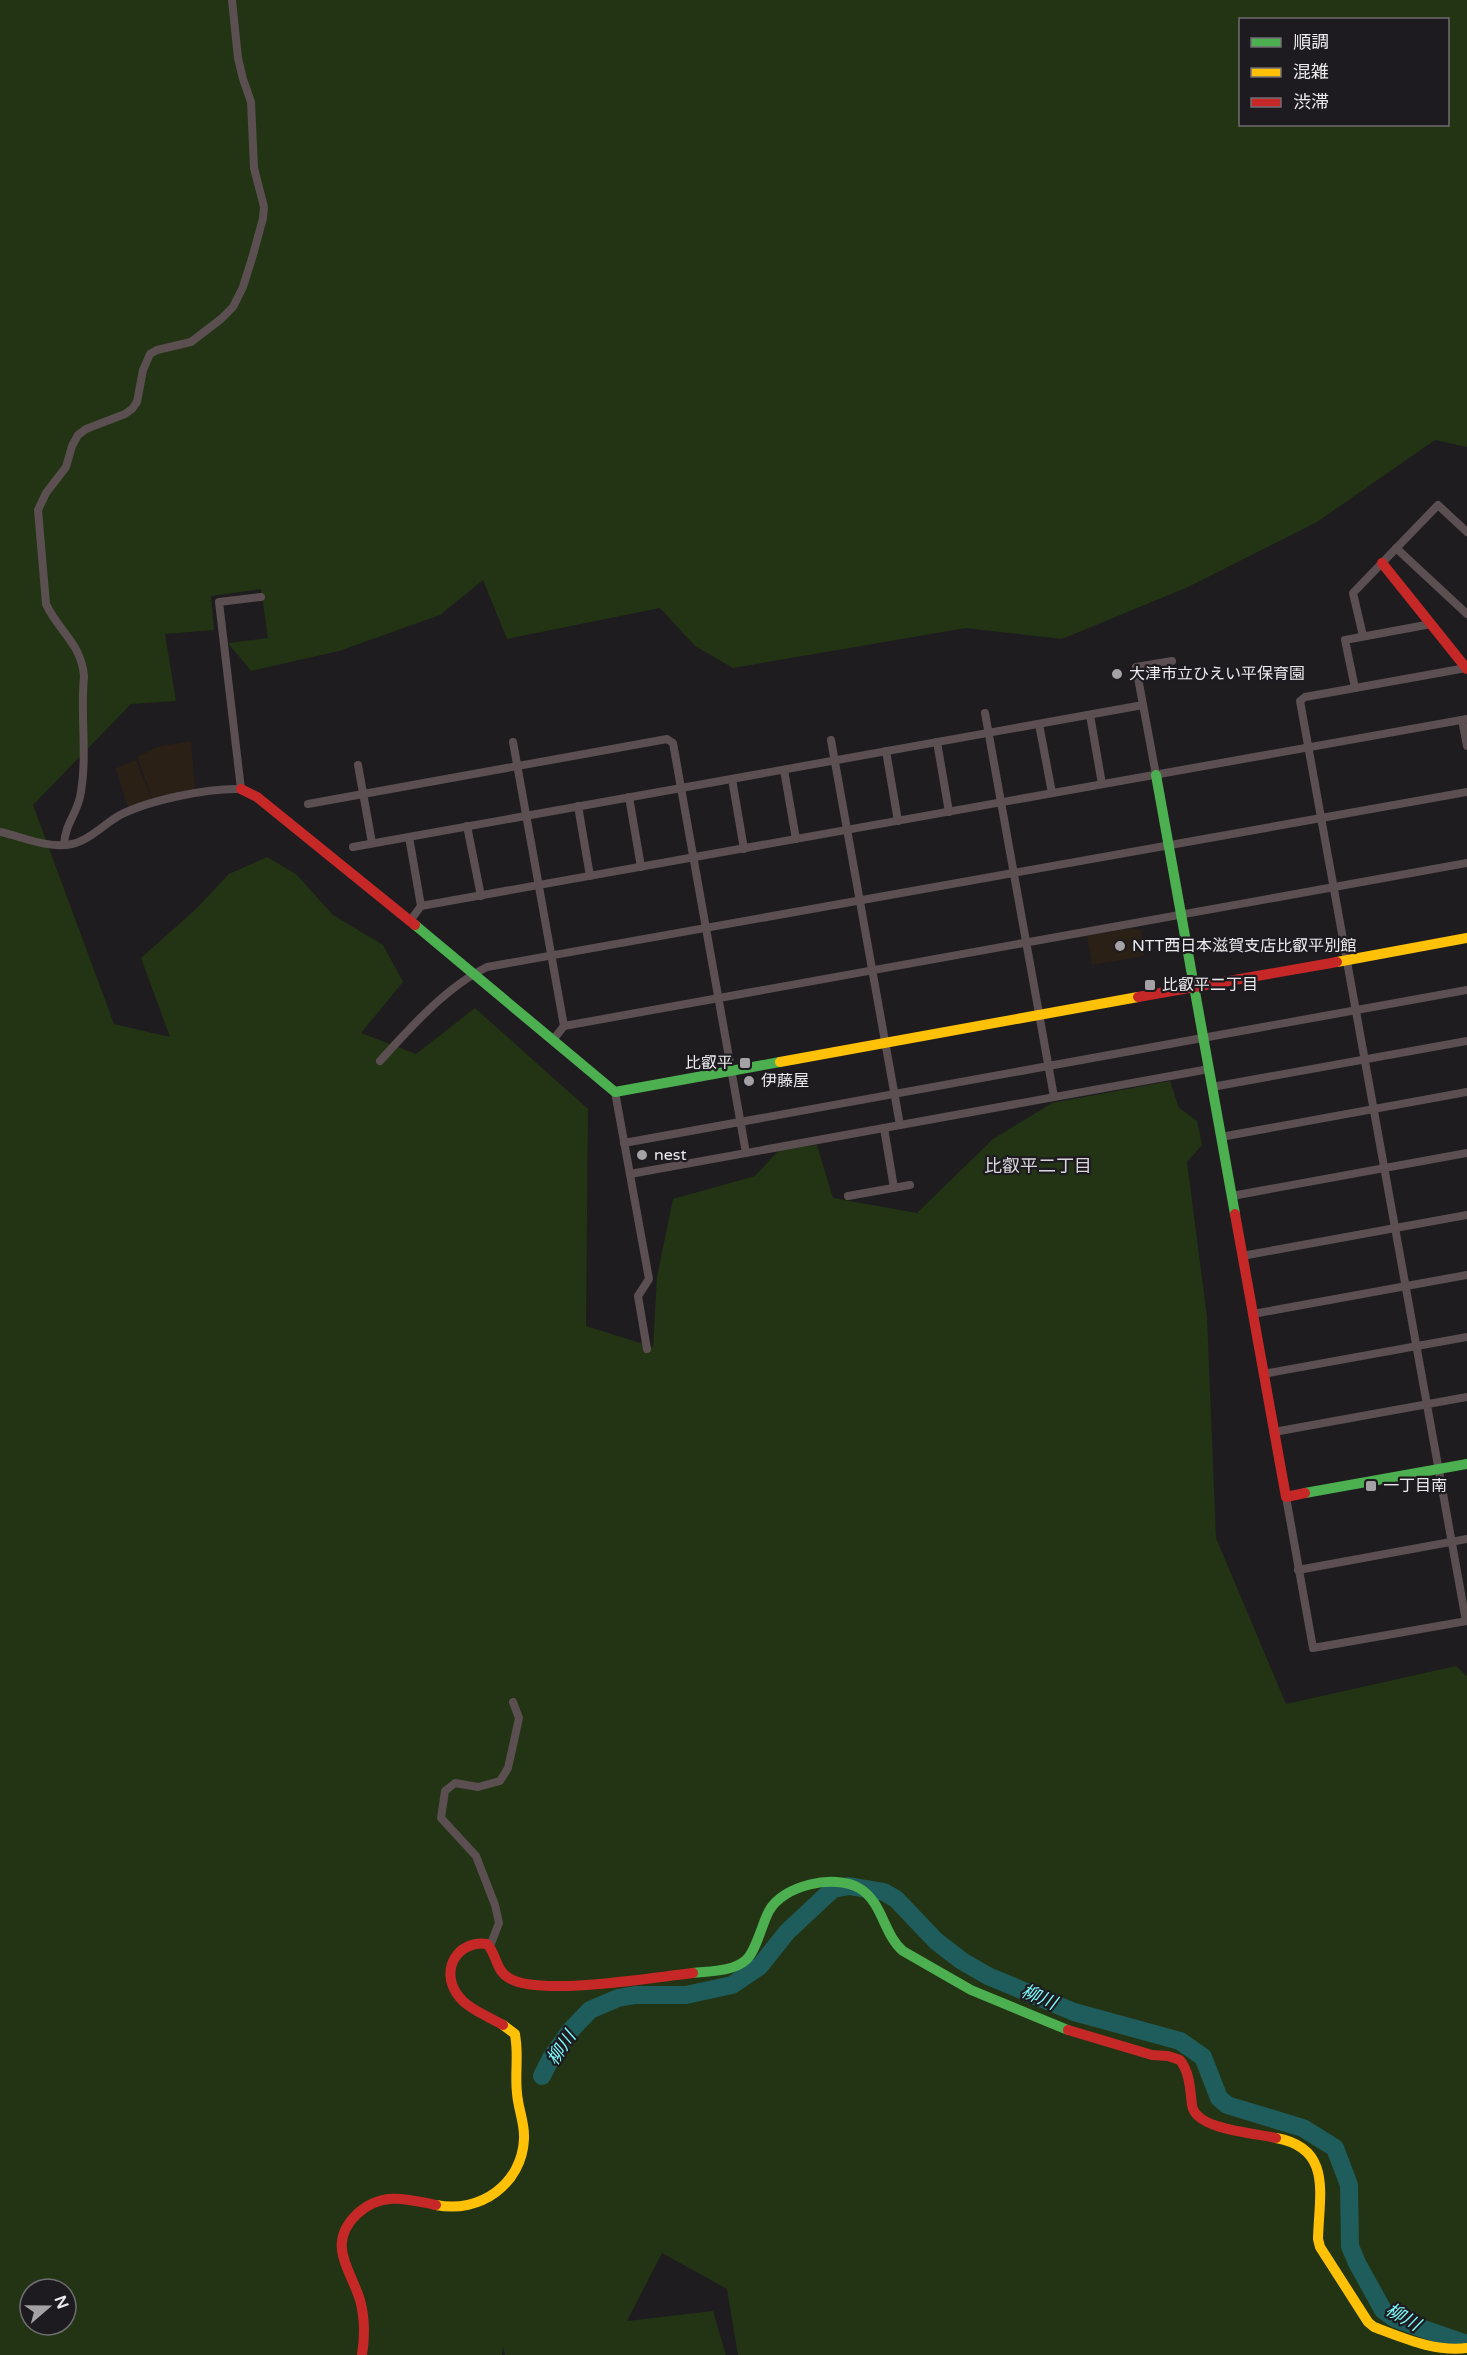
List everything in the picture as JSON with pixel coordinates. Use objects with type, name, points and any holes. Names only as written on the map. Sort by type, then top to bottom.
[{"type":"street","points":[[64,844],[65,831],[80,797],[83,670],[74,644],[51,615],[46,604],[38,510],[46,493],[66,467],[78,435],[86,429],[132,409],[150,354],[157,350],[191,342],[206,332],[233,307],[243,287],[261,229],[264,207],[255,168],[251,102],[238,58],[232,0]]},
{"type":"street","points":[[1363,636],[1353,593],[1437,505],[1467,532]]},
{"type":"street","points":[[1396,548],[1467,614]]},
{"type":"street","points":[[1172,661],[1136,667],[1312,1648],[1467,1621],[1300,701],[1305,697],[1466,668],[1382,563]]},
{"type":"street","points":[[241,789],[219,602],[261,597]]},
{"type":"street","points":[[1355,688],[1346,640],[1431,624]]},
{"type":"street","points":[[353,847],[1143,705]]},
{"type":"street","points":[[985,713],[1054,1097]]},
{"type":"street","points":[[1090,715],[1102,784]]},
{"type":"street","points":[[410,921],[421,906],[1465,720],[1467,746]]},
{"type":"street","points":[[1039,724],[1052,793]]},
{"type":"street","points":[[308,804],[667,739],[672,743],[681,788],[746,1153]]},
{"type":"street","points":[[831,740],[900,1125]]},
{"type":"street","points":[[513,742],[564,1026]]},
{"type":"street","points":[[937,742],[949,812]]},
{"type":"street","points":[[886,751],[898,821]]},
{"type":"street","points":[[358,765],[372,843]]},
{"type":"street","points":[[784,770],[796,839]]},
{"type":"street","points":[[732,779],[744,849]]},
{"type":"street","points":[[0,832],[48,844],[64,844],[81,841],[110,821],[144,806],[184,795],[241,789],[257,797],[615,1092],[649,1279],[638,1296],[647,1349]]},
{"type":"street","points":[[380,1061],[420,1017],[473,973],[486,967],[1467,792]]},
{"type":"street","points":[[629,797],[641,867]]},
{"type":"street","points":[[578,806],[590,876]]},
{"type":"street","points":[[467,826],[481,896]]},
{"type":"street","points":[[409,837],[421,906]]},
{"type":"street","points":[[553,1040],[564,1026],[1467,863]]},
{"type":"street","points":[[615,1092],[1467,938]]},
{"type":"street","points":[[624,1143],[1467,990]]},
{"type":"street","points":[[1212,1087],[1467,1041]]},
{"type":"street","points":[[630,1174],[1209,1069]]},
{"type":"street","points":[[1221,1137],[1467,1092]]},
{"type":"street","points":[[884,1128],[894,1188]]},
{"type":"street","points":[[1232,1196],[1467,1153]]},
{"type":"street","points":[[848,1196],[910,1185]]},
{"type":"street","points":[[1242,1256],[1467,1215]]},
{"type":"street","points":[[1253,1314],[1467,1275]]},
{"type":"street","points":[[1263,1374],[1467,1337]]},
{"type":"street","points":[[1274,1432],[1467,1398]]},
{"type":"street","points":[[1286,1497],[1467,1464]]},
{"type":"street","points":[[1298,1570],[1467,1539]]},
{"type":"street","points":[[513,1702],[519,1718],[508,1768],[500,1781],[478,1787],[455,1783],[444,1791],[441,1818],[476,1856],[495,1905],[499,1923],[490,1946],[500,1971],[511,1979],[530,1985],[557,1987],[730,1969],[746,1960],[770,1908],[788,1893],[798,1887],[826,1882],[859,1888],[874,1900],[895,1944],[903,1951],[971,1990],[1066,2029],[1152,2055],[1168,2056],[1180,2060],[1189,2078],[1193,2110],[1200,2120],[1216,2126],[1289,2140],[1301,2146],[1312,2157],[1320,2174],[1318,2239],[1320,2247],[1368,2322],[1414,2342],[1452,2350],[1467,2348]]},
{"type":"street","points":[[362,2355],[365,2344],[363,2315],[359,2298],[342,2257],[341,2246],[343,2235],[354,2217],[372,2203],[388,2197],[445,2206],[468,2204],[508,2184],[518,2162],[524,2134],[516,2097],[516,2034],[462,1999],[452,1985],[451,1976],[455,1959],[461,1948],[482,1943],[490,1946]]},
{"type":"shaded area","points":[[191,741],[195,790],[181,791],[153,800],[137,757],[157,747]]},
{"type":"shaded area","points":[[136,760],[152,801],[128,808],[116,768]]},
{"type":"shaded area","points":[[1131,928],[1141,930],[1144,956],[1092,965],[1087,936]]},
{"type":"green space","points":[[0,0],[1467,0],[1467,447],[1435,440],[1317,522],[1188,587],[1062,639],[966,628],[733,668],[695,646],[660,608],[507,639],[483,580],[440,615],[339,651],[251,671],[228,643],[268,638],[261,589],[211,596],[214,630],[165,634],[176,701],[131,704],[33,805],[114,1024],[170,1037],[141,958],[197,908],[229,874],[267,857],[296,874],[333,915],[383,945],[403,982],[361,1033],[416,1054],[475,1008],[588,1109],[586,1326],[653,1347],[657,1277],[673,1199],[755,1176],[779,1150],[817,1145],[833,1198],[917,1213],[993,1139],[1052,1103],[1170,1081],[1179,1108],[1197,1121],[1202,1145],[1187,1162],[1207,1317],[1216,1538],[1286,1704],[1456,1666],[1467,1676],[1467,2355],[738,2355],[727,2289],[662,2253],[627,2321],[713,2311],[726,2355],[505,2355],[503,2347],[502,2355],[0,2355]]},
{"type":"waterway","name":"柳川","points":[[542,2076],[551,2058],[570,2031],[590,2010],[618,1998],[635,1995],[686,1995],[732,1985],[760,1966],[787,1932],[833,1889],[849,1886],[884,1892],[896,1899],[936,1941],[962,1961],[988,1976],[1074,2012],[1180,2041],[1203,2057],[1219,2098],[1227,2105],[1303,2128],[1335,2148],[1349,2185],[1350,2246],[1383,2310],[1394,2318],[1467,2344]]},
{"type":"traffic: fast","points":[[1156,775],[1235,1214]]},
{"type":"traffic: fast","points":[[415,925],[615,1092],[780,1062]]},
{"type":"traffic: fast","points":[[1305,1493],[1467,1464]]},
{"type":"traffic: fast","points":[[693,1973],[721,1970],[740,1964],[750,1956],[769,1911],[785,1894],[810,1884],[836,1882],[849,1884],[867,1894],[896,1944],[903,1951],[971,1990],[1068,2030]]},
{"type":"traffic: slow","points":[[1337,962],[1467,938]]},
{"type":"traffic: slow","points":[[780,1062],[1138,997]]},
{"type":"traffic: slow","points":[[436,2205],[452,2207],[483,2200],[496,2192],[516,2170],[524,2139],[517,2093],[517,2048],[515,2034],[503,2025]]},
{"type":"traffic: slow","points":[[1276,2138],[1294,2143],[1307,2152],[1315,2163],[1320,2190],[1318,2239],[1320,2247],[1368,2322],[1374,2327],[1419,2343],[1443,2348],[1467,2348]]},
{"type":"traffic: jam","points":[[1382,563],[1467,669]]},
{"type":"traffic: jam","points":[[241,789],[257,797],[415,925]]},
{"type":"traffic: jam","points":[[1138,997],[1337,962]]},
{"type":"traffic: jam","points":[[1235,1214],[1286,1497],[1305,1493]]},
{"type":"traffic: jam","points":[[503,2025],[466,2004],[457,1994],[450,1975],[451,1966],[460,1951],[477,1944],[487,1944],[504,1975],[524,1983],[545,1986],[598,1984],[693,1973]]},
{"type":"traffic: jam","points":[[1068,2030],[1152,2055],[1168,2056],[1180,2060],[1188,2076],[1192,2105],[1203,2120],[1227,2129],[1276,2138]]},
{"type":"traffic: jam","points":[[362,2355],[364,2341],[362,2307],[343,2256],[343,2236],[348,2225],[366,2207],[385,2199],[405,2199],[436,2205]]},
{"type":"place","name":"大津市立ひえい平保育園","points":[[1117,674]]},
{"type":"place","name":"NTT西日本滋賀支店比叡平別館","points":[[1120,946]]},
{"type":"place","name":"比叡平二丁目","points":[[1150,985]]},
{"type":"place","name":"比叡平","points":[[745,1063]]},
{"type":"place","name":"伊藤屋","points":[[749,1081]]},
{"type":"place","name":"nest","points":[[642,1155]]},
{"type":"place","name":"一丁目南","points":[[1371,1486]]},
{"type":"district","name":"比叡平二丁目","points":[[1038,1166]]}]
